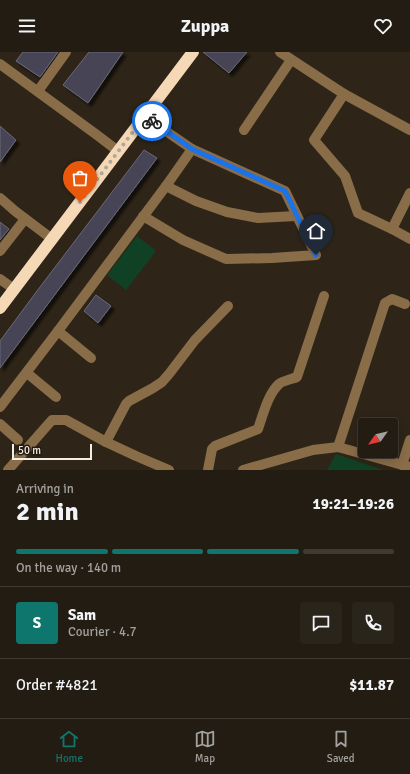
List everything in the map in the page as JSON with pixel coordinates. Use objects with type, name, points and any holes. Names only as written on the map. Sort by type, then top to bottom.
[{"type":"highway","points":[[0,308],[193,52]]},
{"type":"street","points":[[38,91],[66,52]]},
{"type":"street","points":[[280,52],[344,94],[410,130]]},
{"type":"street","points":[[244,130],[291,60]]},
{"type":"street","points":[[0,64],[97,134],[118,151]]},
{"type":"street","points":[[344,94],[314,140],[345,176],[358,213],[410,239]]},
{"type":"street","points":[[143,216],[183,240],[226,259],[316,255],[285,191],[192,149],[145,116]]},
{"type":"street","points":[[0,406],[27,373],[192,149]]},
{"type":"street","points":[[166,186],[196,202],[227,212],[258,218],[296,216]]},
{"type":"street","points":[[392,229],[410,193]]},
{"type":"street","points":[[0,198],[52,239]]},
{"type":"street","points":[[0,251],[25,219]]},
{"type":"street","points":[[0,280],[14,289]]},
{"type":"street","points":[[208,470],[212,449],[215,446],[258,430],[271,393],[280,382],[297,377],[324,296]]},
{"type":"street","points":[[338,447],[385,303],[392,299],[405,304]]},
{"type":"street","points":[[106,442],[126,404],[162,382],[195,340],[228,306]]},
{"type":"street","points":[[58,331],[91,358]]},
{"type":"street","points":[[27,373],[56,397]]},
{"type":"street","points":[[8,470],[52,420],[66,420],[106,442],[169,470]]},
{"type":"street","points":[[0,424],[18,440]]},
{"type":"street","points":[[243,470],[314,450],[338,447],[406,466],[410,440]]},
{"type":"green space","points":[[137,236],[156,251],[126,290],[107,275]]},
{"type":"green space","points":[[336,454],[383,470],[327,470]]},
{"type":"building","points":[[23,52],[58,52],[40,77],[16,61]]},
{"type":"building","points":[[89,52],[123,52],[88,103],[63,85]]},
{"type":"building","points":[[203,52],[247,52],[229,73]]},
{"type":"building","points":[[0,126],[16,140],[0,162]]},
{"type":"building","points":[[144,150],[157,158],[0,368],[0,341]]},
{"type":"building","points":[[0,222],[9,229],[0,240]]},
{"type":"building","points":[[96,295],[111,306],[98,323],[84,311]]},
{"type":"way so far","points":[[80,202],[145,116],[152,121]]},
{"type":"route","points":[[152,121],[192,149],[285,191],[316,255]]}]
